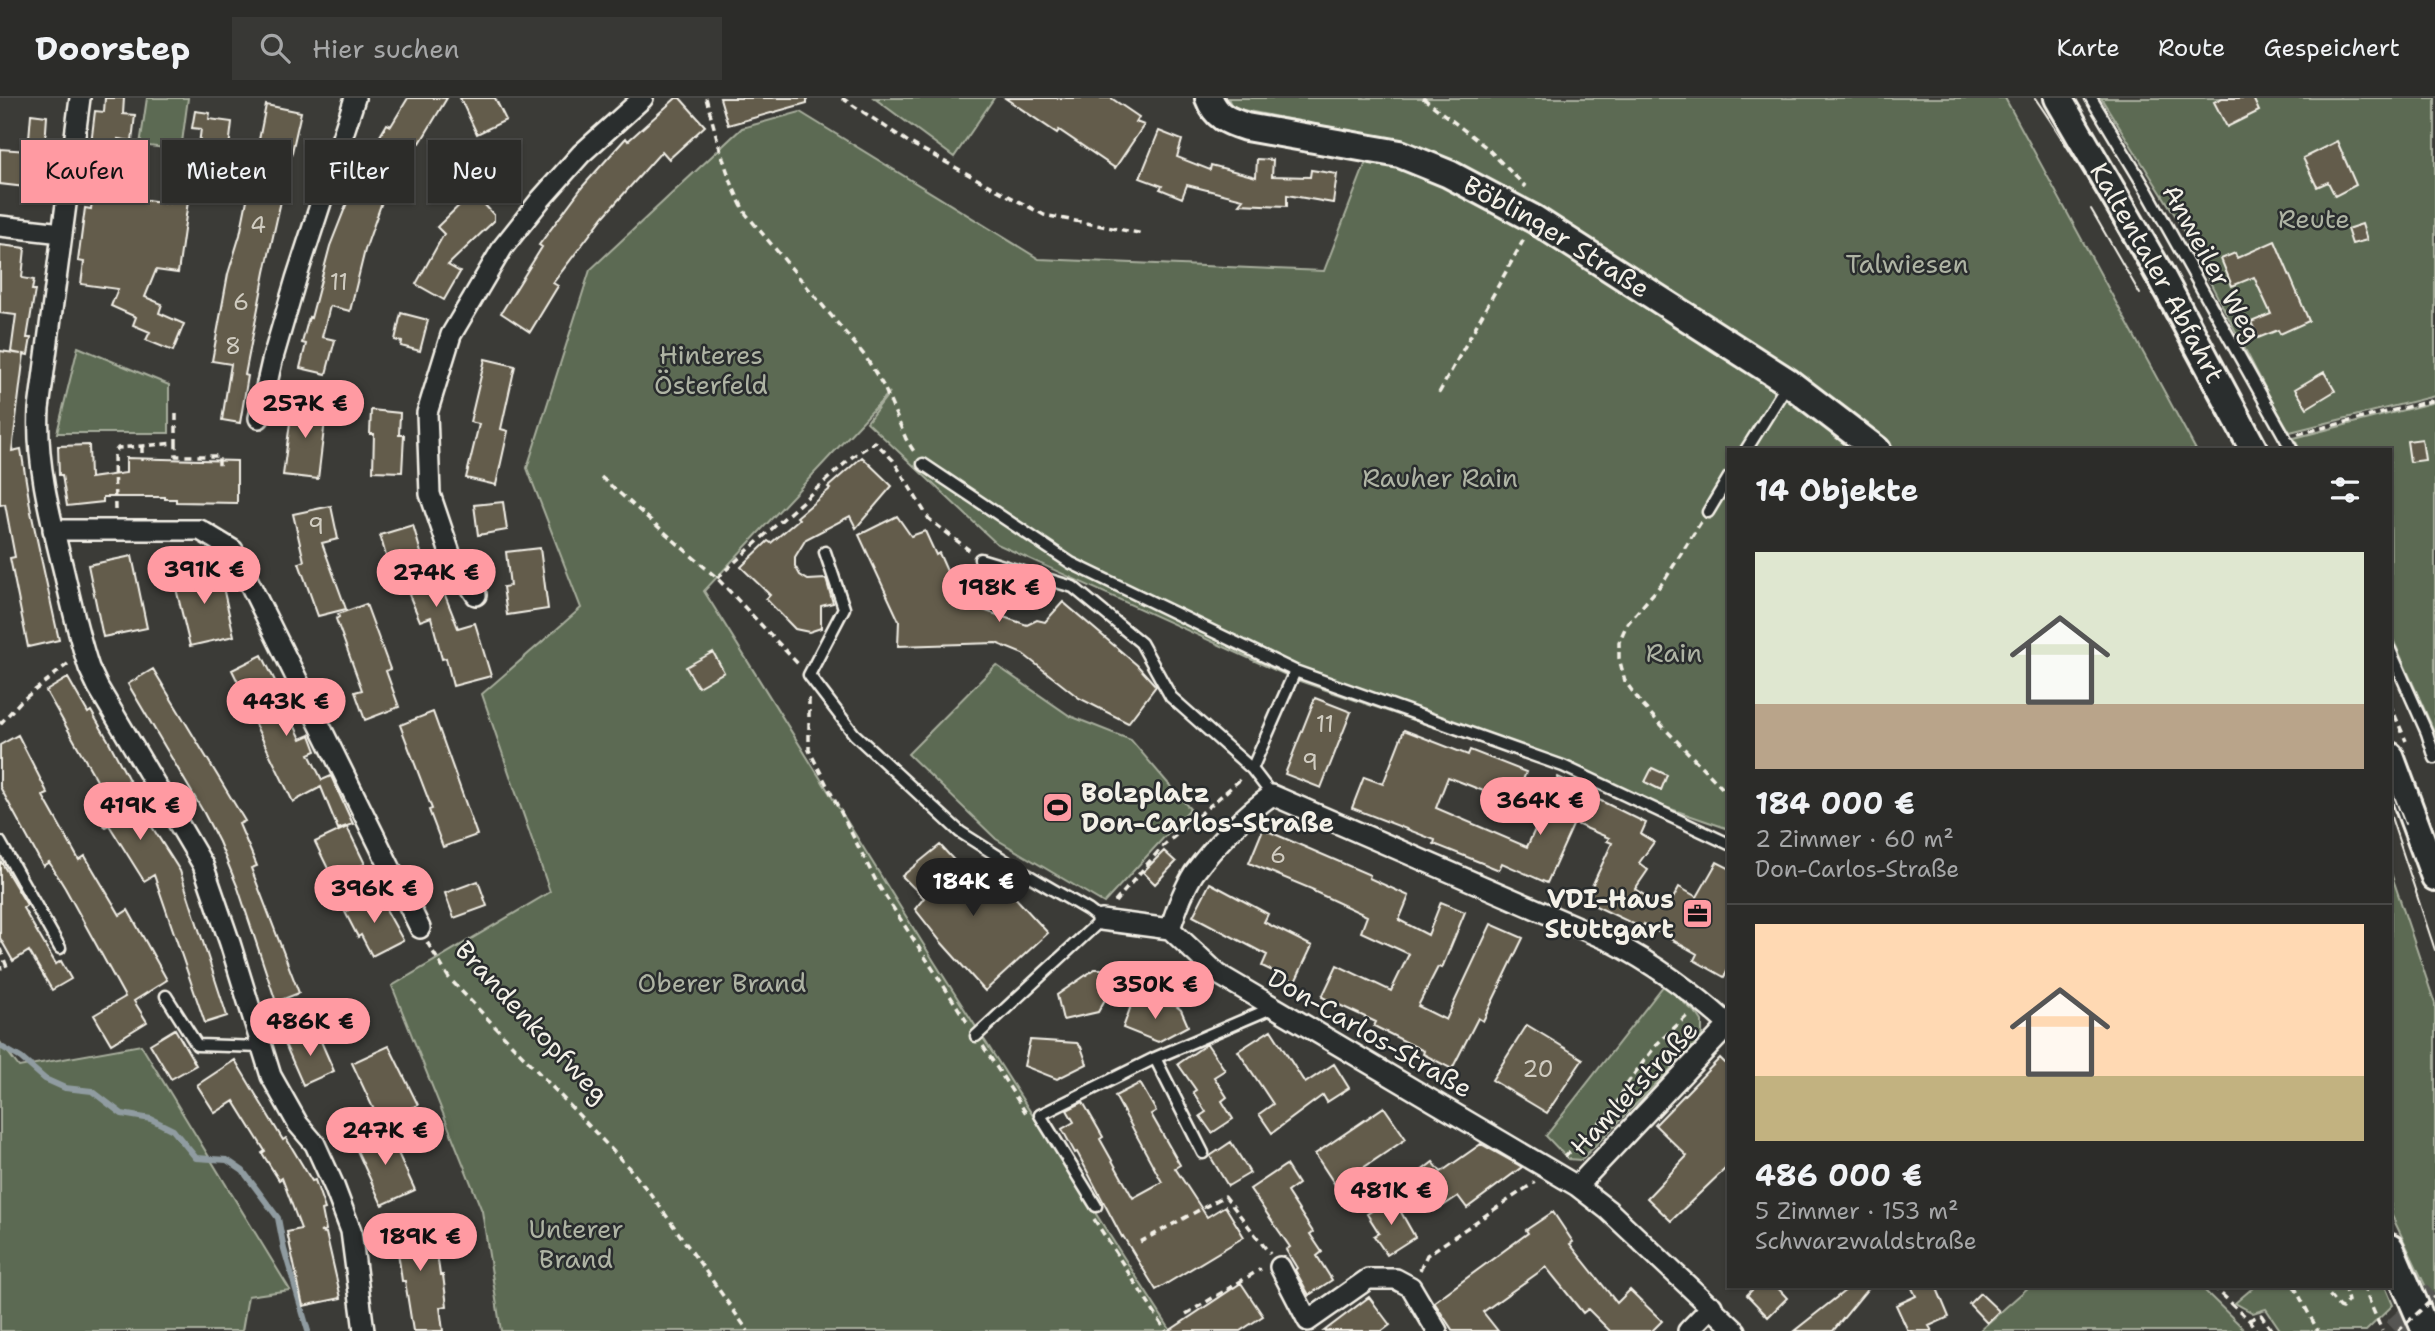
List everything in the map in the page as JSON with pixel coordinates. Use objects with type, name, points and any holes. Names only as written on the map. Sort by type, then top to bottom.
[{"type":"main road","name":"Kaltentaler Abfahrt","points":[[2058,98],[2160,274],[2252,448]]},
{"type":"main road","name":"Böblinger Straße","points":[[1205,102],[1226,120],[1246,127],[1401,154],[1449,174],[1535,220],[1788,382],[1874,448]]},
{"type":"main road","points":[[2392,761],[2435,877]]},
{"type":"main road","points":[[2392,1253],[2426,1331]]},
{"type":"street","points":[[80,98],[37,438],[53,530],[84,651],[98,687],[203,865],[271,1076],[298,1124],[314,1144],[334,1186],[351,1231],[364,1331]]},
{"type":"street","points":[[259,418],[296,279],[355,98]]},
{"type":"street","points":[[477,595],[450,556],[430,494],[427,414],[451,335],[503,247],[541,199],[581,154],[643,98]]},
{"type":"street","points":[[0,226],[62,233]]},
{"type":"street","points":[[53,530],[200,530],[233,550],[420,928]]},
{"type":"street","points":[[1101,920],[1170,929],[1178,905],[1194,874],[1249,812],[1272,795],[1612,942],[1649,961],[1703,1001],[1727,1023]]},
{"type":"street","name":"Don-Carlos-Straße","points":[[1170,929],[1217,974],[1577,1186],[1608,1210],[1736,1331]]},
{"type":"street","name":"Hamletstraße","points":[[1577,1186],[1727,1027]]},
{"type":"street","points":[[1277,1264],[1308,1321],[1368,1279],[1396,1279],[1411,1287],[1437,1331]]},
{"type":"street","points":[[1688,1331],[1712,1306]]},
{"type":"lane","name":"Anweiler Weg","points":[[2091,98],[2147,191],[2291,448]]},
{"type":"lane","points":[[1747,448],[1788,382]]},
{"type":"lane","points":[[923,464],[1071,563],[1295,670],[1563,766],[1727,843]]},
{"type":"lane","points":[[1708,512],[1727,480]]},
{"type":"lane","points":[[825,552],[844,608],[809,675],[854,734],[960,832],[1101,920],[976,1035]]},
{"type":"lane","points":[[981,559],[1073,587],[1140,643],[1171,697],[1252,769],[1272,795]]},
{"type":"lane","points":[[2392,654],[2427,733],[2435,758]]},
{"type":"lane","points":[[1252,769],[1295,670]]},
{"type":"lane","points":[[0,842],[60,948]]},
{"type":"lane","points":[[166,996],[197,1045],[262,1047]]},
{"type":"lane","points":[[1096,1206],[1040,1115],[1155,1058],[1274,1006]]},
{"type":"lane","points":[[1155,1058],[1203,1153]]},
{"type":"path","points":[[706,98],[736,197],[746,214],[865,356],[884,387],[906,439],[923,464]]},
{"type":"path","points":[[842,98],[910,143],[1044,215],[1144,234]]},
{"type":"path","points":[[1423,98],[1487,148],[1532,193],[1535,220],[1439,393]]},
{"type":"path","points":[[2286,437],[2435,400]]},
{"type":"path","points":[[176,414],[176,458],[219,456],[219,467]]},
{"type":"path","points":[[717,578],[852,457],[875,442],[893,460],[929,519],[981,559]]},
{"type":"path","points":[[115,530],[114,453],[118,448],[176,443]]},
{"type":"path","points":[[142,446],[142,461]]},
{"type":"path","points":[[601,477],[717,578],[809,675],[809,750],[877,883],[1027,1115]]},
{"type":"path","points":[[1708,512],[1664,581],[1627,624],[1619,642],[1619,658],[1625,681],[1643,706],[1727,793]]},
{"type":"path","points":[[0,724],[20,702],[84,651]]},
{"type":"path","points":[[1101,920],[1162,847],[1252,769]]},
{"type":"path","name":"Brandenkopfweg","points":[[420,928],[440,967],[449,978],[629,1168],[748,1331]]},
{"type":"path","points":[[0,949],[7,967],[0,968]]},
{"type":"path","points":[[1411,1287],[1427,1255],[1551,1170],[1584,1140],[1614,1108],[1628,1082],[1657,1044],[1703,1001]]},
{"type":"path","points":[[1140,1242],[1225,1196],[1277,1264],[1186,1314]]},
{"type":"path","points":[[1093,1217],[1166,1331]]},
{"type":"path","points":[[2215,1288],[2257,1331]]},
{"type":"path","points":[[2295,1288],[2318,1331]]},
{"type":"path","points":[[2324,1288],[2342,1308],[2348,1301],[2345,1288]]},
{"type":"path","points":[[2364,1288],[2382,1331]]},
{"type":"path","points":[[2398,1331],[2435,1297]]},
{"type":"path","points":[[2249,1320],[2261,1315],[2272,1331]]},
{"type":"green space","points":[[147,98],[188,98],[182,140],[162,140],[162,148],[148,146],[148,140],[141,140]]},
{"type":"green space","points":[[874,98],[994,98],[954,157]]},
{"type":"green space","points":[[1228,98],[2005,98],[2195,448],[1727,448],[1727,828],[1297,680],[997,544],[867,422],[890,392],[704,591],[935,963],[1171,1331],[501,1331],[482,1211],[392,986],[550,892],[482,694],[581,608],[527,468],[590,270],[742,128],[800,112],[1039,259],[1324,271],[1376,136],[1243,110],[1231,105]]},
{"type":"green space","name":"Reute","points":[[2101,98],[2435,98],[2435,396],[2290,432],[2175,215]]},
{"type":"green space","points":[[78,347],[169,385],[169,433],[57,433]]},
{"type":"green space","points":[[2435,402],[2435,733],[2392,637],[2392,448],[2299,448],[2294,438]]},
{"type":"green space","points":[[996,665],[1070,716],[1131,740],[1190,809],[1104,903],[996,839],[908,754]]},
{"type":"green space","points":[[2392,876],[2435,1004],[2435,1306],[2392,1216]]},
{"type":"green space","points":[[1664,985],[1698,1015],[1702,1021],[1702,1037],[1581,1160],[1568,1159],[1546,1136]]},
{"type":"green space","points":[[0,1042],[19,1067],[141,1045],[290,1290],[248,1296],[242,1331],[0,1331]]},
{"type":"green space","points":[[2028,1288],[2202,1288],[2246,1331],[1979,1331]]},
{"type":"green space","points":[[2253,1288],[2386,1288],[2393,1305],[2366,1331],[2281,1331],[2266,1309],[2253,1313],[2235,1303]]},
{"type":"building","points":[[105,98],[124,98],[123,114],[135,115],[132,140],[91,140],[95,111],[104,112]]},
{"type":"building","points":[[408,98],[447,98],[420,143],[416,141],[414,144],[414,140],[378,140],[387,124],[391,126]]},
{"type":"building","points":[[460,98],[495,98],[506,120],[477,134]]},
{"type":"building","points":[[676,98],[680,98],[705,126],[669,159],[662,151],[604,216],[553,283],[558,286],[530,332],[501,313],[542,247],[539,245],[583,186],[626,138],[628,141]]},
{"type":"building","points":[[720,98],[807,98],[807,103],[728,125]]},
{"type":"building","points":[[1005,98],[1111,98],[1139,117],[1136,122],[1144,125],[1115,168]]},
{"type":"building","points":[[2222,98],[2253,98],[2259,111],[2227,127],[2214,102]]},
{"type":"building","points":[[266,105],[301,112],[291,156],[291,140],[259,140]]},
{"type":"building","points":[[195,111],[210,113],[209,119],[232,122],[230,140],[200,140],[201,129],[192,128]]},
{"type":"building","points":[[31,114],[47,116],[45,140],[29,140]]},
{"type":"building","points":[[1159,131],[1182,140],[1177,157],[1210,170],[1211,165],[1256,177],[1257,159],[1273,160],[1272,176],[1310,177],[1311,170],[1337,174],[1333,203],[1287,195],[1287,206],[1239,204],[1243,199],[1187,185],[1182,198],[1160,189],[1162,186],[1140,178]]},
{"type":"building","points":[[2337,141],[2356,185],[2335,196],[2328,182],[2317,187],[2303,158]]},
{"type":"building","points":[[0,149],[21,150],[21,186],[0,184]]},
{"type":"building","points":[[148,200],[188,203],[178,273],[156,270],[145,297],[162,304],[159,313],[184,324],[173,351],[146,340],[150,332],[133,325],[136,317],[111,306],[118,289],[81,284],[84,262],[78,261],[85,208],[91,209],[92,203],[148,203]]},
{"type":"building","points":[[246,203],[281,203],[245,375],[248,376],[240,423],[222,420],[231,364],[212,361],[228,274]]},
{"type":"building","points":[[347,203],[382,203],[365,250],[350,311],[330,306],[322,337],[335,340],[326,374],[300,368],[306,344],[302,343],[330,246]]},
{"type":"building","points":[[462,203],[483,203],[494,215],[494,221],[448,265],[460,272],[444,300],[416,284],[444,234],[437,227]]},
{"type":"building","points":[[2362,224],[2367,240],[2352,244],[2347,229]]},
{"type":"building","points":[[2275,241],[2309,321],[2280,334],[2278,330],[2258,338],[2251,322],[2271,314],[2254,277],[2232,286],[2221,259],[2235,253],[2237,258]]},
{"type":"building","points":[[0,245],[25,248],[22,278],[34,280],[32,290],[35,290],[27,338],[31,338],[28,355],[24,354],[12,451],[21,449],[31,512],[59,640],[28,647],[10,558],[15,557],[5,504],[0,505],[0,351],[21,354],[11,352],[16,315],[0,313]]},
{"type":"building","points":[[401,313],[428,320],[420,351],[401,346],[402,342],[395,340]]},
{"type":"building","points":[[485,359],[515,366],[501,429],[508,431],[496,485],[466,478],[479,424],[470,422]]},
{"type":"building","points":[[2324,372],[2335,391],[2307,408],[2295,389]]},
{"type":"building","points":[[293,400],[327,404],[318,479],[283,475]]},
{"type":"building","points":[[371,410],[400,413],[399,435],[404,435],[402,472],[373,471],[374,434],[370,434]]},
{"type":"building","points":[[2422,439],[2425,460],[2410,462],[2407,441]]},
{"type":"building","points":[[89,445],[90,478],[126,473],[126,458],[237,461],[237,503],[176,502],[176,499],[165,497],[103,497],[103,502],[67,506],[62,475],[59,475],[58,446]]},
{"type":"building","points":[[862,457],[892,486],[856,528],[850,516],[806,539],[795,557],[795,566],[800,575],[808,580],[826,579],[833,603],[821,606],[821,628],[809,632],[795,629],[766,599],[770,595],[741,567],[768,541],[771,543],[799,519],[797,517]]},
{"type":"building","points":[[503,502],[507,530],[478,535],[474,505]]},
{"type":"building","points":[[331,506],[338,539],[322,543],[346,609],[318,616],[299,563],[304,561],[293,514]]},
{"type":"building","points":[[897,516],[911,536],[925,531],[950,578],[954,577],[971,606],[1027,625],[1037,620],[1045,622],[1063,602],[1137,665],[1156,686],[1128,723],[1079,698],[1023,654],[996,643],[898,646],[899,621],[859,535]]},
{"type":"building","points":[[413,525],[430,584],[439,580],[458,628],[475,623],[491,676],[453,686],[446,658],[442,659],[431,617],[420,621],[398,568],[390,570],[380,535]]},
{"type":"building","points":[[540,548],[548,609],[507,615],[503,587],[510,586],[506,552]]},
{"type":"building","points":[[132,556],[147,628],[103,637],[88,565]]},
{"type":"building","points":[[218,565],[234,636],[190,646],[173,576]]},
{"type":"building","points":[[366,604],[390,669],[386,671],[399,707],[365,720],[355,692],[362,690],[336,619],[338,614]]},
{"type":"building","points":[[713,652],[724,672],[698,687],[686,667]]},
{"type":"building","points":[[262,655],[278,687],[283,685],[290,699],[283,702],[301,739],[310,735],[316,751],[309,754],[322,780],[331,776],[353,824],[338,829],[321,787],[293,802],[232,670]]},
{"type":"building","points":[[153,669],[245,821],[239,824],[257,866],[251,868],[299,993],[276,1002],[238,888],[219,842],[128,684]]},
{"type":"building","points":[[68,678],[88,713],[91,711],[108,740],[143,807],[140,808],[180,871],[227,1016],[205,1023],[154,875],[144,881],[109,825],[105,827],[95,807],[108,800],[46,691]]},
{"type":"building","points":[[1315,698],[1351,712],[1321,788],[1285,774]]},
{"type":"building","points":[[433,712],[477,835],[443,847],[429,810],[432,809],[400,725]]},
{"type":"building","points":[[1404,730],[1468,755],[1470,750],[1526,772],[1522,783],[1550,796],[1558,777],[1599,796],[1597,799],[1646,823],[1641,834],[1654,842],[1639,863],[1648,870],[1635,889],[1667,910],[1679,887],[1697,897],[1717,862],[1727,867],[1727,972],[1724,977],[1694,960],[1697,954],[1644,924],[1642,928],[1585,901],[1612,843],[1607,841],[1609,838],[1574,823],[1547,883],[1502,863],[1499,870],[1434,844],[1435,840],[1352,808],[1364,777],[1383,784]],"holes":[[[1448,777],[1542,814],[1527,847],[1436,808]]]},
{"type":"building","points":[[18,735],[48,794],[43,796],[79,860],[85,856],[120,915],[128,910],[167,980],[134,1001],[147,1022],[111,1044],[94,1015],[125,997],[65,888],[49,862],[43,866],[0,787],[0,745]]},
{"type":"building","points":[[1652,768],[1667,775],[1661,790],[1645,782]]},
{"type":"building","points":[[347,827],[365,864],[333,879],[315,842]]},
{"type":"building","points":[[1263,829],[1370,875],[1369,878],[1409,896],[1399,920],[1428,935],[1441,902],[1465,912],[1442,968],[1438,967],[1418,1006],[1446,1020],[1491,924],[1523,938],[1483,1021],[1478,1018],[1452,1069],[1423,1054],[1424,1051],[1374,1026],[1376,1022],[1322,997],[1337,965],[1391,991],[1409,954],[1361,932],[1367,916],[1249,863]]},
{"type":"building","points":[[940,845],[982,891],[999,880],[1048,933],[985,991],[915,909],[924,898],[902,876]]},
{"type":"building","points":[[1164,851],[1176,862],[1155,884],[1143,872]]},
{"type":"building","points":[[0,860],[27,905],[23,908],[56,964],[61,961],[71,979],[52,990],[29,951],[13,961],[0,938]]},
{"type":"building","points":[[478,881],[487,906],[454,918],[445,893]]},
{"type":"building","points":[[1210,883],[1268,914],[1264,922],[1312,946],[1295,982],[1262,966],[1267,955],[1193,916]]},
{"type":"building","points":[[378,895],[403,940],[372,956],[345,912]]},
{"type":"building","points":[[1095,969],[1101,969],[1116,980],[1098,1012],[1063,1020],[1057,995]]},
{"type":"building","points":[[1132,1003],[1176,1006],[1181,1010],[1188,1026],[1158,1042],[1123,1028]]},
{"type":"building","points":[[1527,1025],[1583,1059],[1547,1113],[1492,1080]]},
{"type":"building","points":[[175,1029],[196,1065],[171,1079],[150,1044]]},
{"type":"building","points":[[316,1030],[334,1071],[303,1085],[285,1044]]},
{"type":"building","points":[[1271,1030],[1305,1083],[1334,1064],[1349,1088],[1327,1102],[1323,1095],[1272,1133],[1259,1114],[1273,1104],[1238,1051]]},
{"type":"building","points":[[1030,1040],[1077,1043],[1087,1064],[1057,1079],[1024,1066]]},
{"type":"building","points":[[1207,1044],[1225,1070],[1214,1077],[1227,1097],[1222,1101],[1233,1119],[1212,1133],[1200,1116],[1206,1112],[1193,1092],[1196,1090],[1178,1064]]},
{"type":"building","points":[[389,1046],[418,1105],[380,1123],[352,1063]]},
{"type":"building","points":[[1720,1058],[1727,1065],[1727,1167],[1671,1221],[1647,1198],[1687,1156],[1655,1125]]},
{"type":"building","points":[[235,1060],[283,1140],[286,1138],[312,1181],[315,1180],[325,1209],[322,1210],[326,1230],[320,1232],[326,1233],[341,1298],[303,1306],[287,1232],[301,1229],[282,1178],[279,1180],[262,1153],[265,1151],[234,1101],[215,1113],[197,1085]]},
{"type":"building","points":[[1140,1083],[1156,1111],[1151,1114],[1180,1165],[1175,1168],[1207,1217],[1225,1206],[1244,1237],[1156,1290],[1122,1237],[1062,1129],[1074,1122],[1067,1110],[1083,1102],[1133,1198],[1162,1182],[1115,1096]]},
{"type":"building","points":[[1384,1107],[1406,1139],[1336,1186],[1315,1154]]},
{"type":"building","points":[[387,1129],[415,1190],[382,1205],[354,1144]]},
{"type":"building","points":[[1231,1142],[1250,1173],[1228,1186],[1210,1156]]},
{"type":"building","points":[[1481,1144],[1522,1167],[1467,1208],[1458,1196],[1440,1208],[1416,1175],[1433,1162],[1441,1172]]},
{"type":"building","points":[[1286,1165],[1298,1184],[1287,1192],[1313,1232],[1310,1234],[1322,1252],[1317,1256],[1332,1280],[1309,1295],[1286,1250],[1290,1247],[1250,1189]]},
{"type":"building","points":[[1393,1198],[1415,1237],[1387,1255],[1374,1236],[1379,1233],[1367,1214]]},
{"type":"building","points":[[1553,1212],[1573,1242],[1570,1244],[1617,1303],[1630,1290],[1662,1321],[1652,1331],[1610,1331],[1588,1309],[1583,1313],[1546,1267],[1483,1312],[1498,1331],[1453,1331],[1434,1302]]},
{"type":"building","points":[[427,1217],[432,1247],[436,1246],[440,1275],[443,1275],[447,1306],[440,1307],[443,1331],[413,1331],[405,1281],[402,1281],[398,1252],[394,1252],[389,1223]]},
{"type":"building","points":[[1241,1283],[1263,1316],[1240,1331],[1169,1331]]},
{"type":"building","points":[[1754,1288],[1778,1288],[1787,1298],[1768,1317],[1747,1295]]},
{"type":"building","points":[[1848,1288],[1868,1288],[1833,1331],[1794,1331]]},
{"type":"building","points":[[1912,1288],[1937,1288],[1949,1317],[1929,1326],[1932,1331],[1908,1331],[1896,1305],[1916,1296]]},
{"type":"building","points":[[1980,1293],[1999,1311],[1987,1323],[1969,1304]]},
{"type":"building","points":[[1369,1297],[1390,1325],[1382,1331],[1324,1331]]},
{"type":"waterway","points":[[0,1046],[21,1058],[45,1079],[65,1088],[92,1091],[122,1114],[151,1119],[173,1130],[196,1158],[227,1160],[243,1171],[278,1218],[284,1249],[308,1331]]},
{"type":"tunnel","points":[[2395,1331],[2435,1294]]},
{"type":"tram line","points":[[2035,98],[2115,227],[2236,448]]},
{"type":"tram line","points":[[2091,209],[2140,294]]},
{"type":"tram line","points":[[2392,791],[2405,824]]},
{"type":"tram line","points":[[2392,820],[2435,950]]},
{"type":"place","name":"Bolzplatz Don-Carlos-Straße","points":[[1058,808]]},
{"type":"place","name":"VDI-Haus Stuttgart","points":[[1697,914]]},
{"type":"park label","name":"Talwiesen","points":[[1907,264]]},
{"type":"park label","name":"Hinteres Österfeld","points":[[711,370]]},
{"type":"park label","name":"Rauher Rain","points":[[1440,478]]},
{"type":"park label","name":"Rain","points":[[1674,653]]},
{"type":"park label","name":"Oberer Brand","points":[[722,983]]},
{"type":"park label","name":"Unterer Brand","points":[[576,1244]]}]
